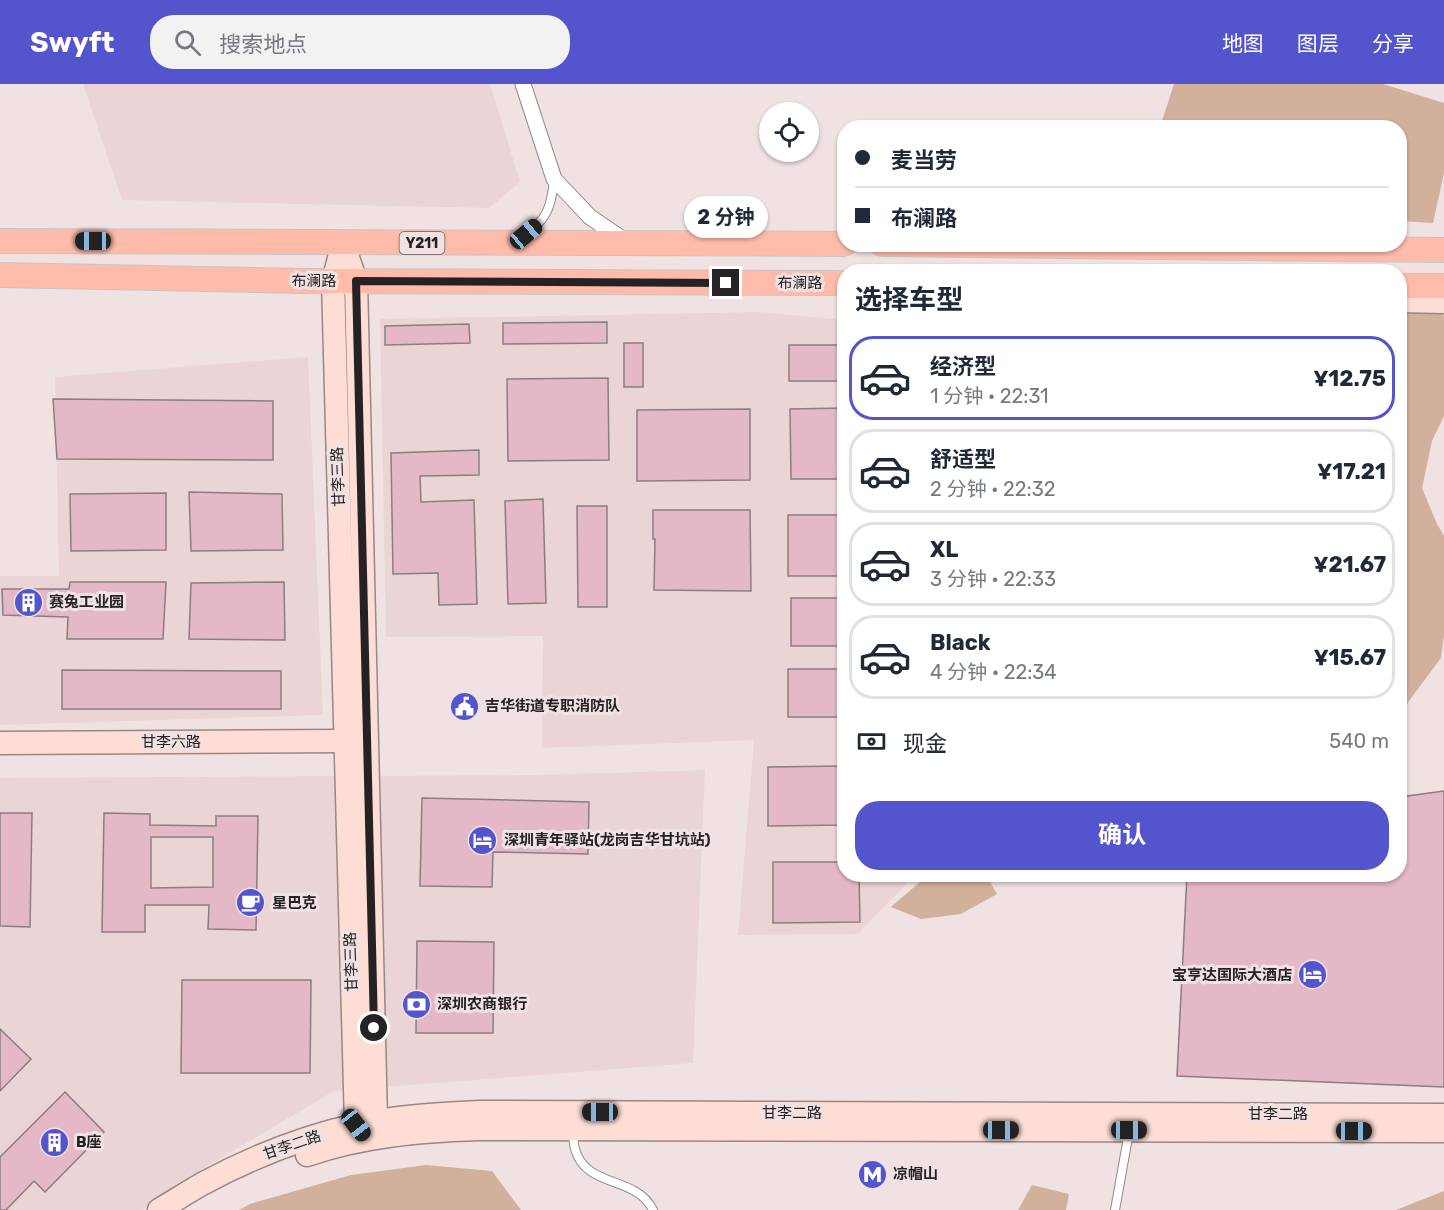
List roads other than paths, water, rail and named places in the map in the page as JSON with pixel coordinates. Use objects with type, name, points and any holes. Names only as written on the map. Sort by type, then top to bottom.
[{"type":"main road","points":[[1407,244],[1444,239]]},
{"type":"main road","name":"Y211","points":[[0,241],[837,244]]},
{"type":"main road","name":"甘李三路","points":[[344,243],[366,1128]]},
{"type":"main road","points":[[1407,250],[1444,250]]},
{"type":"main road","name":"布澜路","points":[[0,275],[344,281],[837,283]]},
{"type":"main road","points":[[1407,286],[1444,286]]},
{"type":"main road","points":[[1407,301],[1444,302]]},
{"type":"main road","name":"甘李六路","points":[[0,743],[342,741]]},
{"type":"main road","name":"甘李二路","points":[[159,1210],[202,1184],[258,1157],[318,1135],[366,1128],[426,1115],[480,1112],[1444,1115]]},
{"type":"main road","name":"甘李二路","points":[[188,1210],[264,1170],[322,1150],[366,1128],[426,1131],[478,1129],[1444,1131]]},
{"type":"street","points":[[523,84],[554,179],[590,218],[627,242]]},
{"type":"lane","points":[[507,243],[526,234],[540,222],[551,204],[554,179]]},
{"type":"lane","points":[[573,1129],[574,1147],[580,1163],[592,1173],[642,1194],[653,1210]]},
{"type":"lane","points":[[1115,1210],[1129,1130]]},
{"type":"place","name":"赛兔工业园","points":[[28,602]]},
{"type":"place","name":"吉华街道专职消防队","points":[[464,706]]},
{"type":"place","name":"深圳青年驿站(龙岗吉华甘坑站)","points":[[483,840]]},
{"type":"place","name":"星巴克","points":[[251,903]]},
{"type":"place","name":"宝亨达国际大酒店","points":[[1313,975]]},
{"type":"place","name":"深圳农商银行","points":[[416,1004]]},
{"type":"place","name":"B座","points":[[55,1142]]},
{"type":"place","name":"凉帽山","points":[[872,1174]]}]
